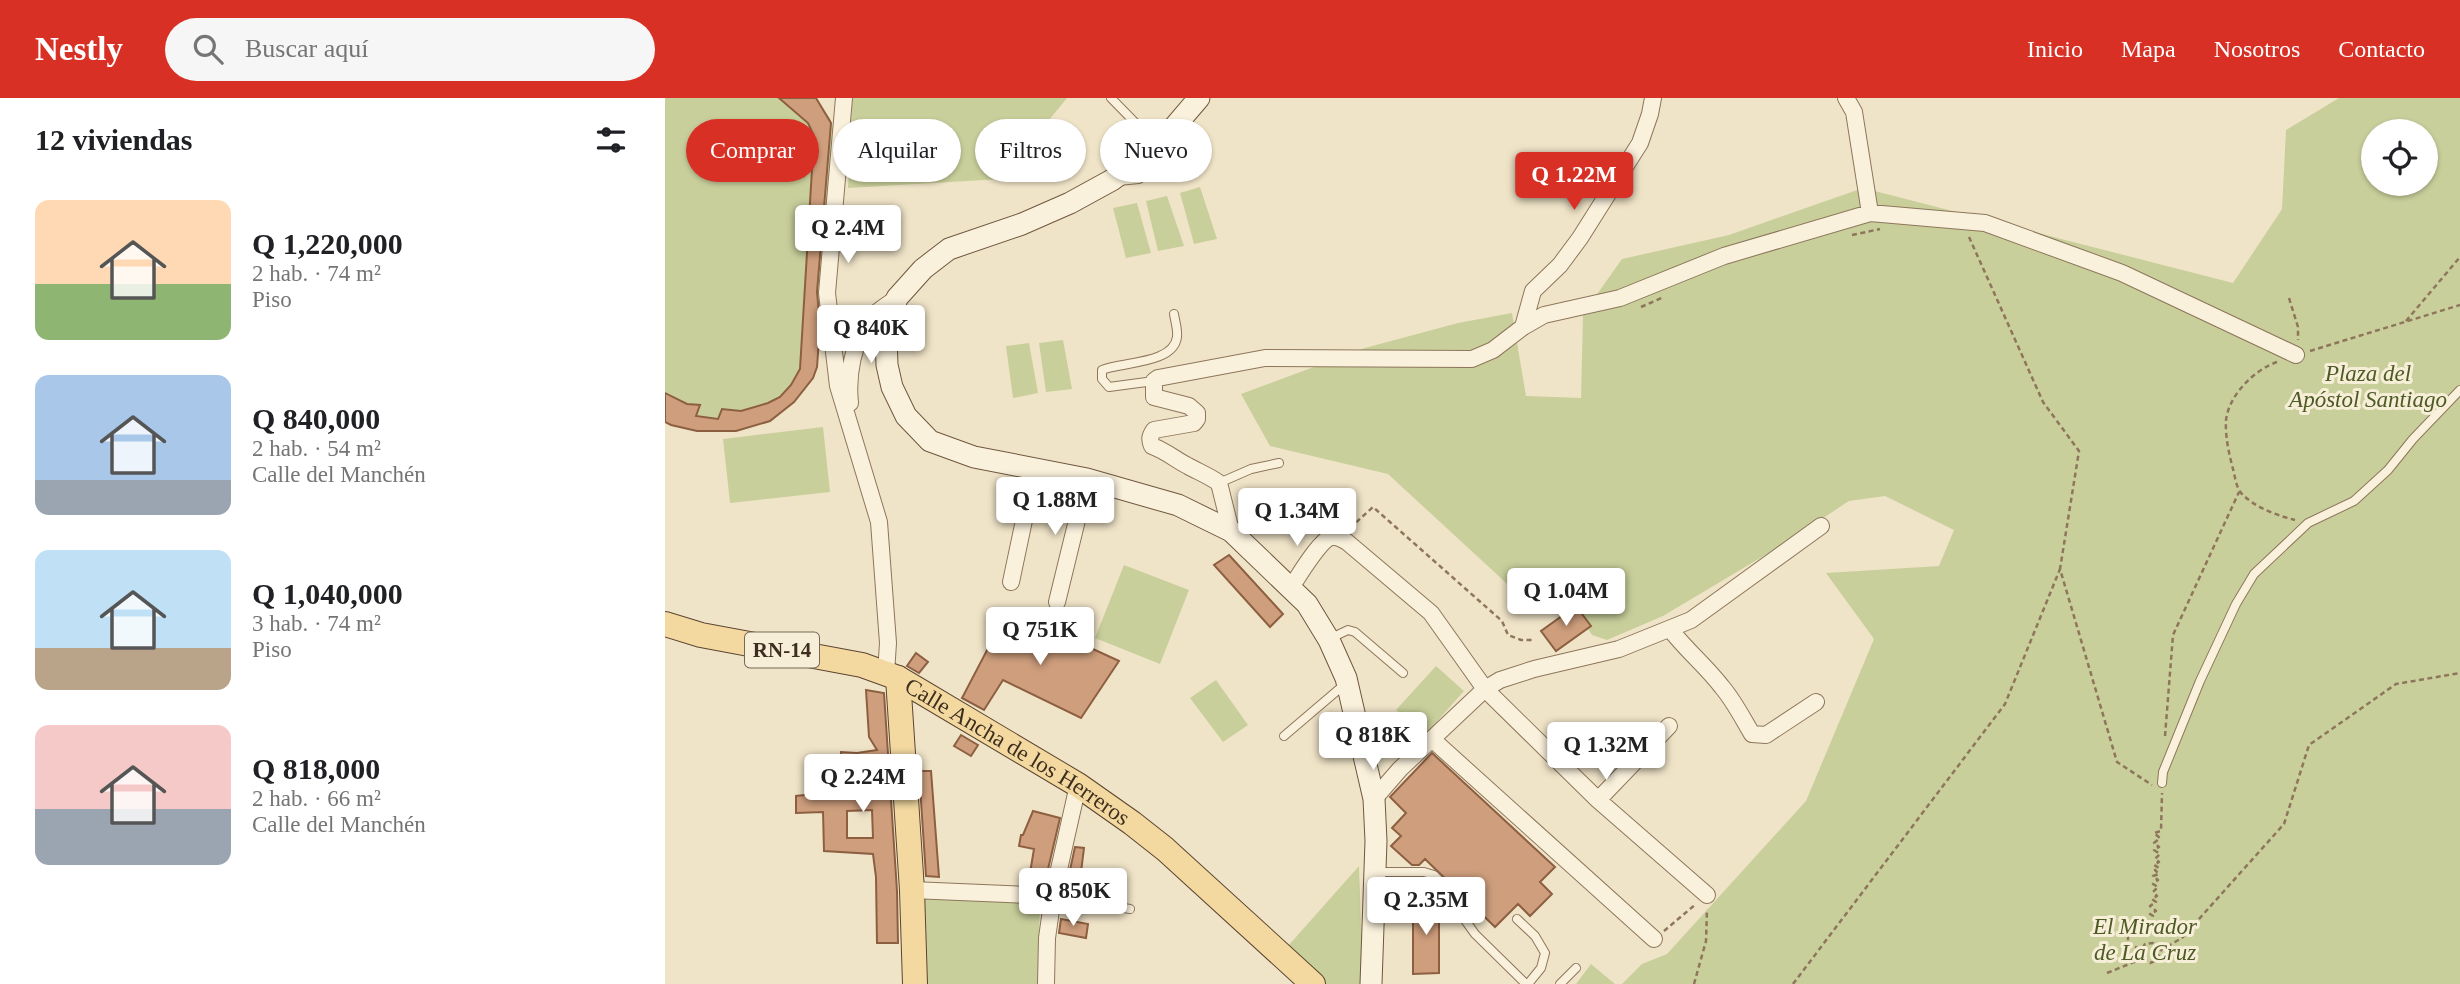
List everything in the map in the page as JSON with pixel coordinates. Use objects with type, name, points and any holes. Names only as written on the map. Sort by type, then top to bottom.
[{"type":"main road","name":"Calle Ancha de los Herreros","points":[[665,624],[701,635],[862,665],[892,676],[1078,785],[1165,849],[1313,984]]},
{"type":"main road","points":[[892,676],[912,890],[915,984]]},
{"type":"street","points":[[843,98],[827,293],[838,386],[879,522],[892,676]]},
{"type":"street","points":[[1186,119],[1199,98]]},
{"type":"street","points":[[1523,327],[1533,291],[1560,265],[1580,238],[1640,143],[1653,98]]},
{"type":"street","points":[[1846,98],[1854,112],[1870,213]]},
{"type":"street","points":[[852,433],[848,388],[857,340],[873,316],[897,298],[923,270],[949,249],[1022,224],[1070,203],[1108,182]]},
{"type":"street","points":[[1231,531],[1219,483],[1187,466],[1165,450],[1152,446],[1150,436],[1154,430],[1194,423],[1197,419],[1197,413],[1189,406],[1154,397],[1154,382],[1158,378],[1265,358],[1472,359],[1493,350],[1544,315],[1620,298],[1724,256],[1870,213],[1985,223],[2122,273],[2295,355]]},
{"type":"street","points":[[897,298],[886,337],[887,365],[892,387],[906,416],[930,442],[974,457],[1087,479],[1178,505],[1231,531],[1307,604],[1329,640],[1347,682],[1374,799],[1376,841],[1371,984]]},
{"type":"street","points":[[1011,582],[1035,468]]},
{"type":"street","points":[[1056,602],[1087,479]]},
{"type":"street","points":[[1374,799],[1400,769],[1485,689],[1523,672],[1619,649],[1691,620],[1821,526]]},
{"type":"street","points":[[1291,587],[1322,544],[1331,537],[1340,537],[1431,613],[1485,689],[1598,800],[1707,895]]},
{"type":"street","points":[[1670,629],[1689,653],[1724,688],[1752,734],[1766,735],[1816,702]]},
{"type":"street","points":[[1598,800],[1669,726]]},
{"type":"street","points":[[1433,740],[1654,939]]},
{"type":"street","points":[[1047,983],[1047,938],[1053,897],[1078,785]]},
{"type":"street","points":[[912,890],[1053,897]]},
{"type":"lane","points":[[1111,98],[1133,119]]},
{"type":"lane","points":[[1154,382],[1109,387],[1102,379],[1102,370],[1158,357],[1168,351],[1175,345],[1177,337],[1174,314]]},
{"type":"lane","points":[[2162,783],[2163,772],[2200,681],[2236,604],[2254,574],[2308,523],[2354,501],[2388,470],[2413,439],[2460,390]]},
{"type":"lane","points":[[1219,483],[1241,472],[1279,463]]},
{"type":"lane","points":[[1329,640],[1348,630],[1355,632],[1403,673]]},
{"type":"lane","points":[[1284,736],[1347,682]]},
{"type":"lane","points":[[1375,882],[1424,872],[1434,875],[1445,886],[1455,906],[1475,934],[1527,984],[1541,968],[1545,953],[1535,936],[1517,919]]},
{"type":"lane","points":[[1375,882],[1429,891],[1445,886]]},
{"type":"lane","points":[[1053,897],[1130,909]]},
{"type":"lane","points":[[1560,984],[1576,968]]},
{"type":"path","points":[[1846,236],[1885,228]]},
{"type":"path","points":[[1793,984],[2005,704],[2060,569],[2079,451],[2043,402],[1965,229]]},
{"type":"path","points":[[2405,322],[2460,257]]},
{"type":"path","points":[[1633,308],[1645,306],[1669,295]]},
{"type":"path","points":[[2289,298],[2298,327],[2295,355]]},
{"type":"path","points":[[2163,772],[2173,635],[2239,492],[2226,435],[2226,418],[2242,386],[2266,366],[2295,355],[2460,305]]},
{"type":"path","points":[[2239,492],[2274,514],[2308,523]]},
{"type":"path","points":[[1340,537],[1373,507],[1502,621],[1508,635],[1521,640],[1534,639]]},
{"type":"path","points":[[2060,569],[2117,762],[2150,785],[2162,786],[2161,831],[2154,833],[2160,838],[2154,843],[2159,847],[2154,850],[2160,854],[2155,859],[2159,862],[2154,864],[2159,868],[2155,870],[2159,874],[2153,876],[2158,880],[2153,884],[2158,887],[2153,892],[2157,895],[2152,899],[2156,902],[2150,906],[2155,911],[2150,914],[2153,916],[2152,925]]},
{"type":"path","points":[[2142,948],[2144,958],[2150,963],[2157,960],[2161,950],[2186,934],[2284,824],[2309,745],[2396,684],[2460,673]]},
{"type":"path","points":[[1654,939],[1707,895]]},
{"type":"path","points":[[1694,984],[1706,941],[1707,895]]},
{"type":"path","points":[[2142,948],[2128,945],[2128,924],[2174,926],[2186,934]]},
{"type":"path","points":[[2142,948],[2145,944],[2153,943],[2161,950]]},
{"type":"path","points":[[2107,973],[2144,958]]},
{"type":"green space","points":[[665,98],[816,98],[830,118],[833,146],[817,367],[813,378],[770,421],[736,431],[697,431],[665,422]]},
{"type":"green space","points":[[852,98],[1067,98],[1050,119],[975,119],[975,181],[961,181],[961,119],[851,119]]},
{"type":"green space","points":[[2339,98],[2460,98],[2460,984],[1622,984],[1642,964],[1667,954],[1806,801],[1874,639],[1826,573],[1939,566],[1954,530],[1885,496],[1849,501],[1787,542],[1663,616],[1607,640],[1592,635],[1573,606],[1554,598],[1530,605],[1388,474],[1270,446],[1241,394],[1365,348],[1458,323],[1512,313],[1526,396],[1581,398],[1583,314],[1622,259],[1729,235],[1863,188],[2233,283],[2282,209],[2286,130]]},
{"type":"green space","points":[[848,182],[950,182],[848,188]]},
{"type":"green space","points":[[1200,187],[1217,239],[1194,244],[1180,193]]},
{"type":"green space","points":[[1167,196],[1184,246],[1158,251],[1146,201]]},
{"type":"green space","points":[[1137,203],[1151,253],[1126,258],[1113,208]]},
{"type":"green space","points":[[1063,340],[1072,389],[1046,392],[1039,343]]},
{"type":"green space","points":[[1029,343],[1038,393],[1013,398],[1006,346]]},
{"type":"green space","points":[[823,427],[830,492],[730,503],[723,439]]},
{"type":"green space","points":[[1124,565],[1189,590],[1160,664],[1095,638]]},
{"type":"green space","points":[[1436,666],[1464,691],[1425,735],[1396,710]]},
{"type":"green space","points":[[1216,680],[1248,725],[1223,742],[1190,698]]},
{"type":"green space","points":[[1359,866],[1363,984],[1325,984],[1288,946]]},
{"type":"green space","points":[[918,896],[1040,903],[1038,984],[921,984]]},
{"type":"green space","points":[[1591,964],[1615,984],[1576,984]]},
{"type":"building","points":[[779,98],[816,98],[831,123],[817,292],[820,325],[817,367],[813,378],[794,402],[770,421],[736,431],[697,431],[671,425],[665,422],[665,393],[687,404],[700,405],[696,416],[718,419],[722,409],[741,411],[780,397],[800,369],[811,182],[819,182],[819,119],[803,119]]},
{"type":"building","points":[[1229,555],[1283,614],[1270,627],[1214,565]]},
{"type":"building","points":[[1576,606],[1591,626],[1556,651],[1541,631]]},
{"type":"building","points":[[1008,610],[1119,661],[1081,718],[1003,680],[984,710],[962,698]]},
{"type":"building","points":[[916,653],[928,662],[919,673],[907,666]]},
{"type":"building","points":[[866,690],[884,693],[898,943],[877,943],[873,854],[824,851],[823,812],[796,813],[796,796],[814,794],[813,776],[841,774],[841,752],[877,750],[869,737]],"holes":[[[872,810],[873,838],[847,838],[847,811]]]},
{"type":"building","points":[[961,735],[978,745],[971,756],[954,746]]},
{"type":"building","points":[[1432,753],[1555,867],[1540,882],[1552,894],[1530,916],[1518,904],[1495,927],[1425,859],[1419,865],[1412,865],[1391,846],[1401,836],[1392,828],[1406,813],[1390,797]]},
{"type":"building","points":[[919,771],[931,771],[939,877],[926,876]]},
{"type":"building","points":[[1033,811],[1060,818],[1045,882],[1029,879],[1034,849],[1019,846],[1021,835]]},
{"type":"building","points":[[1075,847],[1084,848],[1081,872],[1070,870]]},
{"type":"building","points":[[1413,900],[1439,900],[1439,973],[1413,974]]},
{"type":"building","points":[[1061,919],[1088,924],[1086,938],[1059,933]]},
{"type":"park label","name":"Plaza del Apóstol Santiago","points":[[2368,386]]},
{"type":"park label","name":"El Mirador de La Cruz","points":[[2145,939]]}]
